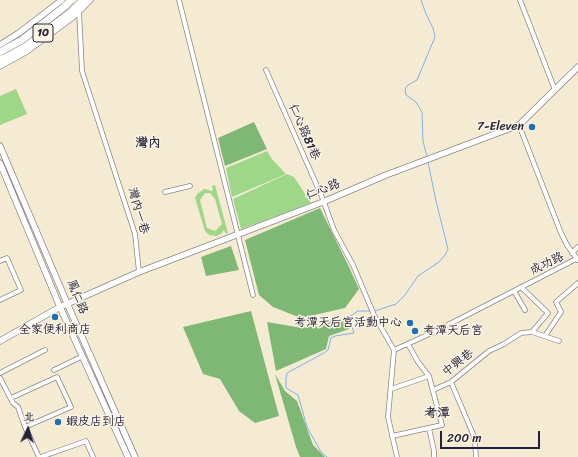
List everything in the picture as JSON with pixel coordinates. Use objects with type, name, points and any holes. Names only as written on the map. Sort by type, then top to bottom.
[{"type":"highway","name":"10","points":[[0,52],[22,40],[64,8],[71,0]]},
{"type":"highway","name":"10","points":[[0,60],[24,47],[71,12],[83,0]]},
{"type":"street","points":[[0,45],[31,24],[62,0]]},
{"type":"street","points":[[0,66],[27,51],[79,11],[90,0]]},
{"type":"street","points":[[179,0],[253,295]]},
{"type":"street","points":[[520,0],[556,90]]},
{"type":"street","name":"灣內一巷","points":[[79,11],[82,71],[136,234],[139,272]]},
{"type":"street","points":[[0,56],[27,40],[31,24]]},
{"type":"street","name":"仁心路","points":[[0,340],[67,303],[139,272],[520,125],[578,67]]},
{"type":"street","name":"仁心路81巷","points":[[266,70],[323,202]]},
{"type":"street","name":"成功路","points":[[394,350],[577,260],[561,233],[520,125]]},
{"type":"street","name":"鳳仁路","points":[[0,146],[135,457]]},
{"type":"street","name":"鳳仁路","points":[[0,163],[60,307],[128,457]]},
{"type":"street","points":[[165,192],[190,186]]},
{"type":"street","points":[[323,202],[334,230],[353,265],[374,314],[394,350],[388,417],[397,457]]},
{"type":"street","points":[[572,253],[578,248]]},
{"type":"street","points":[[0,260],[7,258],[21,290],[0,300]]},
{"type":"street","points":[[545,336],[561,312],[556,302],[578,283]]},
{"type":"street","points":[[521,287],[548,313],[532,332],[559,341]]},
{"type":"street","points":[[514,291],[524,310]]},
{"type":"street","name":"中興巷","points":[[433,390],[451,382],[489,351],[504,344],[521,333],[532,332]]},
{"type":"street","name":"中興巷","points":[[408,344],[418,362],[429,376],[442,425],[429,428]]},
{"type":"street","points":[[0,374],[44,350]]},
{"type":"street","points":[[54,370],[83,356]]},
{"type":"street","name":"中興巷","points":[[391,389],[429,376]]},
{"type":"street","points":[[11,398],[57,377],[63,389],[71,407],[25,427]]},
{"type":"street","points":[[0,378],[13,403],[18,407],[25,427],[40,457],[86,440],[92,455]]},
{"type":"street","points":[[451,382],[473,434],[476,457]]},
{"type":"street","points":[[392,436],[429,428],[434,457]]},
{"type":"green space","points":[[16,89],[27,114],[0,125],[0,96]]},
{"type":"green space","points":[[254,122],[267,149],[225,166],[218,138]]},
{"type":"green space","points":[[267,151],[272,159],[286,174],[232,197],[226,168]]},
{"type":"green space","points":[[287,174],[294,177],[311,203],[241,229],[233,199]]},
{"type":"green space","points":[[215,185],[228,233],[226,234],[224,230],[221,234],[216,236],[209,235],[205,231],[195,198],[197,194],[204,189],[213,191],[212,186]],"holes":[[[205,193],[210,193],[215,199],[222,224],[215,231],[207,228],[200,200]]]},
{"type":"green space","points":[[320,208],[359,289],[345,308],[301,318],[273,307],[259,295],[245,240]]},
{"type":"green space","points":[[231,246],[239,270],[206,276],[201,257]]},
{"type":"green space","points":[[251,311],[279,416],[255,423],[239,411],[220,379],[203,374],[183,327]]},
{"type":"green space","points":[[346,319],[349,329],[329,336],[326,349],[276,371],[267,322],[302,328]]},
{"type":"green space","points":[[275,374],[285,391],[297,401],[313,445],[325,457],[300,457]]},
{"type":"waterway","points":[[421,0],[433,28],[435,37],[417,80],[408,85],[405,89],[406,95],[416,102],[422,112],[423,141],[427,157]]},
{"type":"waterway","points":[[373,311],[396,304],[405,295],[418,276],[439,262],[448,249],[428,162]]},
{"type":"waterway","points":[[327,457],[321,452],[307,427],[298,395],[286,388],[287,373],[328,350],[331,338],[354,333],[349,317],[358,311],[370,311]]},
{"type":"place","name":"7-Eleven","points":[[532,127]]},
{"type":"place","name":"全家便利商店","points":[[55,317]]},
{"type":"place","name":"考潭天后宮活動中心","points":[[410,323]]},
{"type":"place","name":"考潭天后宮","points":[[415,331]]},
{"type":"place","name":"蝦皮店到店","points":[[58,422]]},
{"type":"district","name":"灣内","points":[[148,144]]},
{"type":"district","name":"考潭","points":[[437,414]]}]
